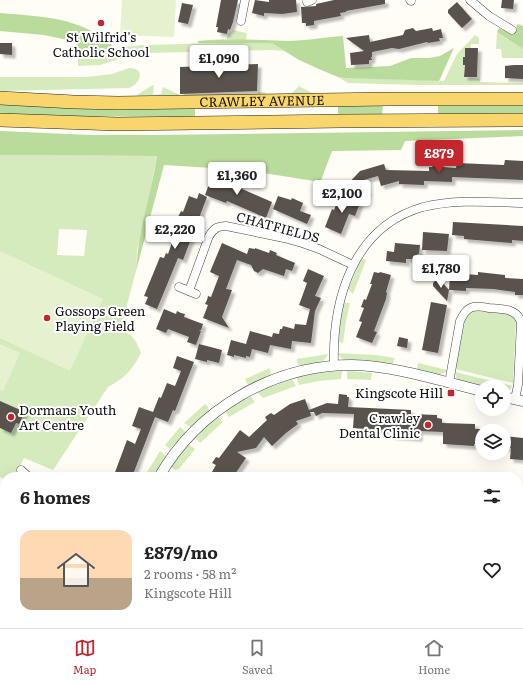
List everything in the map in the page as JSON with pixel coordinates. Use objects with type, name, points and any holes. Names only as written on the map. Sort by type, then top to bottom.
[{"type":"main road","name":"CRAWLEY AVENUE","points":[[0,98],[118,103],[388,99],[523,99]]},
{"type":"main road","name":"CRAWLEY AVENUE","points":[[0,120],[117,124],[523,120]]},
{"type":"street","points":[[240,22],[245,0]]},
{"type":"street","points":[[470,0],[489,16],[512,30]]},
{"type":"street","points":[[334,366],[333,337],[343,291],[353,265],[375,233],[386,224],[410,212],[442,204],[476,202],[523,203]]},
{"type":"street","name":"CHATFIELDS","points":[[179,287],[192,292],[210,236],[213,230],[219,226],[226,226],[284,238],[319,249],[353,265]]},
{"type":"street","points":[[449,383],[460,321],[463,314],[472,307],[504,309],[520,318],[521,323],[518,385],[519,400]]},
{"type":"street","points":[[162,472],[171,458],[191,433],[224,406],[242,394],[276,379],[297,372],[320,367],[352,365],[387,369],[475,389]]},
{"type":"green space","points":[[122,0],[176,0],[174,37],[120,35]]},
{"type":"green space","points":[[0,13],[46,17],[75,24],[102,37],[115,48],[105,53],[92,54],[78,50],[77,42],[44,35],[0,31]]},
{"type":"green space","points":[[518,24],[523,26],[523,49],[497,32],[499,28],[512,34]]},
{"type":"green space","points":[[233,30],[247,33],[246,41],[226,39],[230,31],[232,32]]},
{"type":"green space","points":[[497,32],[523,49],[523,58],[502,58],[501,49],[496,49]]},
{"type":"green space","points":[[475,35],[479,38],[479,44],[471,44],[471,48],[465,48],[465,57],[463,57],[463,65],[465,65],[464,77],[480,79],[480,82],[523,83],[523,85],[348,83],[338,77],[444,81],[457,54]]},
{"type":"green space","points":[[343,36],[346,68],[390,66],[411,58],[429,58],[440,56],[454,48],[439,81],[338,77],[299,60],[272,43],[198,43],[198,41],[220,40],[294,41]]},
{"type":"green space","points":[[272,43],[285,51],[270,50],[134,54],[100,65],[78,66],[78,50],[86,53],[104,54],[115,48],[142,45]]},
{"type":"green space","points":[[129,68],[138,70],[140,76],[137,83],[129,88],[0,91],[0,77],[87,77],[112,74]]},
{"type":"green space","points":[[154,85],[153,95],[161,94],[163,87],[180,95],[258,94],[259,92],[265,92],[266,94],[292,93],[299,86],[312,93],[312,96],[137,98],[137,95]]},
{"type":"green space","points":[[0,103],[195,106],[195,117],[0,114]]},
{"type":"green space","points":[[523,103],[523,115],[438,115],[438,104]]},
{"type":"green space","points":[[338,105],[383,105],[382,115],[338,115]]},
{"type":"green space","points":[[523,130],[523,136],[405,141],[401,150],[332,151],[320,183],[244,170],[164,165],[136,271],[139,242],[157,156],[0,155],[0,131],[91,135],[156,135]]},
{"type":"green space","points":[[0,155],[157,156],[137,250],[136,271],[122,324],[122,330],[134,339],[141,353],[128,373],[108,387],[53,470],[24,458],[17,472],[0,472]],"holes":[[[59,229],[87,230],[84,256],[57,255]]]},
{"type":"green space","name":"Gossops Green Playing Field","points":[[0,251],[103,299],[70,371],[0,338]]},
{"type":"green space","points":[[362,258],[366,260],[353,294],[348,289]]},
{"type":"green space","points":[[343,303],[350,303],[343,343],[337,341]]},
{"type":"green space","points":[[476,311],[509,314],[516,320],[513,383],[511,383],[511,380],[501,380],[455,369],[464,321],[467,315]]},
{"type":"green space","points":[[0,344],[20,353],[3,391],[0,390]]},
{"type":"green space","points":[[337,353],[376,355],[395,358],[392,365],[347,361],[341,358]]},
{"type":"green space","points":[[328,354],[323,361],[319,363],[298,366],[297,359]]},
{"type":"green space","points":[[418,363],[447,370],[439,375],[417,370]]},
{"type":"green space","points":[[270,368],[271,376],[248,385],[245,379]]},
{"type":"green space","points":[[342,371],[341,379],[299,385],[297,379],[298,377],[317,373]]},
{"type":"green space","points":[[348,371],[372,373],[371,380],[347,379]]},
{"type":"green space","points":[[455,372],[488,380],[475,380],[475,384],[458,380]]},
{"type":"green space","points":[[292,379],[296,386],[263,398],[258,393],[259,391]]},
{"type":"green space","points":[[250,396],[255,402],[229,417],[225,411]]},
{"type":"green space","points":[[205,404],[209,411],[191,427],[184,423]]},
{"type":"green space","points":[[217,416],[223,422],[200,443],[195,437]]},
{"type":"green space","points":[[180,427],[186,432],[170,449],[165,445]]},
{"type":"green space","points":[[188,444],[195,449],[179,469],[175,470],[171,467]]},
{"type":"green space","points":[[160,451],[166,456],[156,472],[147,472]]},
{"type":"building","points":[[221,0],[238,0],[233,22],[230,30],[228,29],[227,34],[217,32],[218,27],[216,27]]},
{"type":"building","points":[[255,0],[269,2],[269,0],[296,0],[297,12],[282,14],[264,13],[264,16],[252,13]]},
{"type":"building","points":[[334,0],[385,0],[385,4],[346,11],[340,13],[341,16],[314,21],[314,25],[306,26],[306,23],[302,23],[301,7],[316,6],[316,4]]},
{"type":"building","points":[[502,0],[514,0],[513,9],[501,8]]},
{"type":"building","points":[[457,2],[472,19],[462,28],[448,13],[448,10]]},
{"type":"building","points":[[182,3],[193,5],[188,24],[178,22]]},
{"type":"building","points":[[413,28],[416,31],[432,28],[433,31],[441,29],[443,38],[439,38],[440,41],[427,42],[399,49],[392,48],[372,52],[372,60],[369,60],[369,64],[351,65],[350,53],[364,51],[346,38],[369,35],[370,42],[403,35],[405,30]]},
{"type":"building","points":[[0,43],[12,43],[12,55],[0,54]]},
{"type":"building","points":[[465,48],[478,48],[477,77],[464,77],[465,65],[463,65],[463,57],[465,57]]},
{"type":"building","points":[[258,64],[257,91],[180,94],[180,67]]},
{"type":"building","points":[[523,65],[523,79],[505,78],[505,66]]},
{"type":"building","points":[[505,160],[523,161],[523,180],[452,177],[452,182],[424,181],[424,185],[399,184],[399,181],[381,186],[378,176],[357,182],[368,191],[362,198],[347,185],[360,171],[384,164],[386,170],[429,171],[429,167],[432,167],[437,161],[443,167],[456,168],[457,163],[504,165]]},
{"type":"building","points":[[213,173],[236,181],[235,184],[243,187],[242,189],[272,202],[266,218],[227,201],[226,203],[205,195]]},
{"type":"building","points":[[199,193],[207,197],[183,260],[178,258],[157,309],[145,304],[148,297],[144,296],[160,257],[164,258],[166,253],[168,254],[180,220],[177,219],[181,211],[183,212],[189,196],[197,199]]},
{"type":"building","points":[[340,195],[360,203],[355,216],[349,214],[341,234],[325,227],[332,209],[334,210]]},
{"type":"building","points":[[278,196],[291,200],[292,198],[303,203],[300,211],[311,215],[307,224],[273,209]]},
{"type":"building","points":[[453,222],[523,226],[523,241],[512,240],[512,243],[464,239],[464,236],[452,235]]},
{"type":"building","points":[[423,232],[449,234],[447,251],[422,250]]},
{"type":"building","points":[[222,243],[247,254],[249,248],[255,248],[269,253],[270,250],[277,253],[276,255],[295,263],[292,271],[286,269],[284,276],[263,269],[258,273],[254,271],[251,265],[237,260],[226,289],[232,290],[222,317],[229,328],[203,318],[208,305],[205,304],[208,296],[211,297],[219,276],[210,272]]},
{"type":"building","points":[[395,243],[420,245],[419,254],[417,254],[416,259],[406,259],[406,263],[386,261],[387,251],[394,252]]},
{"type":"building","points":[[308,269],[324,276],[315,296],[321,298],[315,311],[311,343],[292,341],[291,349],[270,345],[268,353],[252,349],[250,357],[246,356],[246,358],[227,355],[231,340],[246,344],[250,331],[272,337],[273,333],[279,334],[280,329],[282,329],[283,326],[294,329],[295,324],[306,325],[310,309],[299,305],[307,283],[303,281]]},
{"type":"building","points":[[374,272],[391,275],[386,292],[386,299],[374,331],[377,332],[372,343],[356,337],[362,322],[359,321],[364,308],[361,307],[364,299],[366,300],[372,284],[370,284]]},
{"type":"building","points":[[478,272],[505,275],[505,278],[523,279],[523,295],[515,295],[515,292],[493,289],[466,288],[466,291],[449,290],[450,273],[478,275]]},
{"type":"building","points":[[438,278],[449,290],[447,301],[433,286],[433,283]]},
{"type":"building","points":[[431,302],[447,305],[438,353],[422,350]]},
{"type":"building","points":[[164,309],[176,314],[177,311],[185,314],[184,317],[203,324],[201,330],[199,331],[201,331],[196,345],[187,342],[189,337],[168,329],[166,333],[156,329]]},
{"type":"building","points":[[399,337],[408,339],[407,348],[397,346]]},
{"type":"building","points":[[199,344],[222,350],[219,363],[195,359]]},
{"type":"building","points":[[177,356],[194,362],[175,411],[173,410],[168,422],[155,417],[134,472],[115,472],[127,440],[135,444],[141,429],[132,426],[139,407],[153,412],[167,383],[175,386],[181,371],[173,368]]},
{"type":"building","points":[[339,394],[347,395],[347,397],[349,397],[348,407],[411,410],[411,414],[437,415],[437,418],[442,419],[442,423],[475,424],[475,444],[474,446],[443,444],[443,432],[419,431],[419,438],[392,436],[392,430],[353,428],[354,414],[322,413],[316,416],[314,412],[310,412],[311,416],[296,421],[298,424],[272,446],[264,437],[256,448],[237,452],[246,458],[236,472],[212,472],[216,465],[212,463],[216,457],[219,458],[240,430],[249,437],[267,420],[265,417],[271,413],[274,415],[290,404],[305,399],[309,410],[327,403],[338,404]]},
{"type":"building","name":"Dormans Youth Art Centre","points":[[0,401],[25,412],[19,424],[16,423],[11,433],[0,428]]},
{"type":"building","points":[[511,437],[523,438],[523,460],[511,459]]},
{"type":"place","name":"St Wilfrid's Catholic School","points":[[101,23]]},
{"type":"place","name":"Gossops Green Playing Field","points":[[47,318]]},
{"type":"place","name":"Kingscote Hill","points":[[451,393]]},
{"type":"place","name":"Dormans Youth Art Centre","points":[[11,417]]},
{"type":"place","name":"Crawley Dental Clinic","points":[[428,425]]}]
